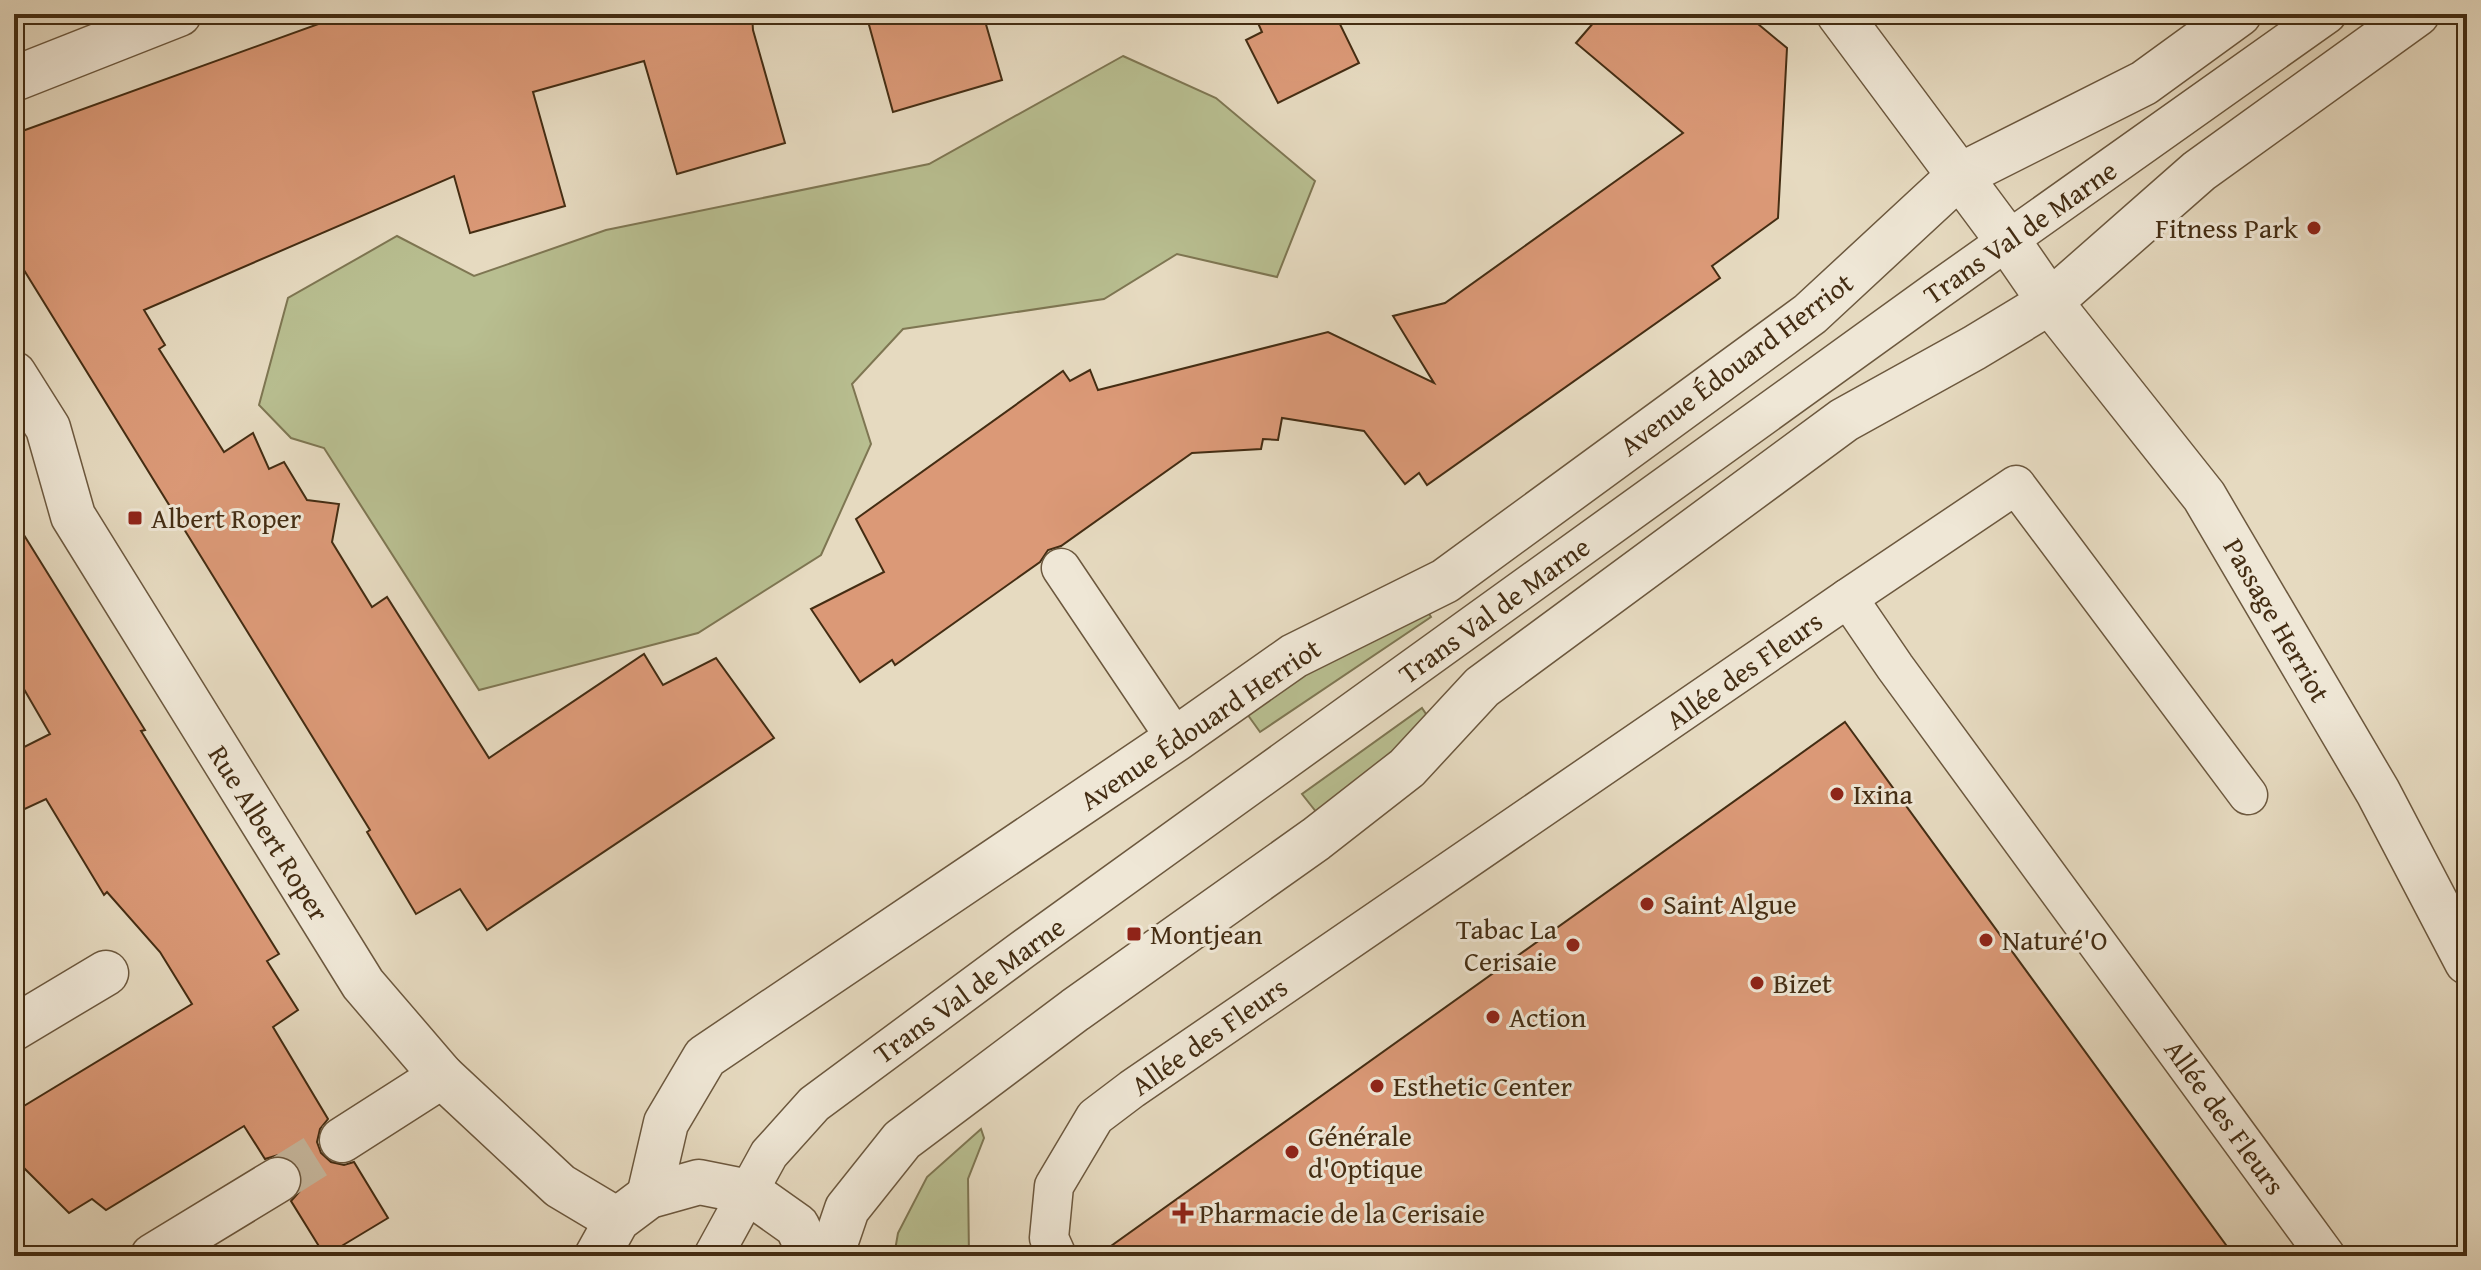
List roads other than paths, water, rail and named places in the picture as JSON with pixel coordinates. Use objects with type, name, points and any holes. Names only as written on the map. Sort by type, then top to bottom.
[{"type":"street","points":[[14,79],[179,14]]},
{"type":"street","points":[[1839,14],[2050,302]]},
{"type":"street","name":"Avenue Édouard Herriot","points":[[621,1224],[666,1123],[705,1057],[1294,656],[1445,581],[1810,314],[1959,176],[2144,83],[2239,14]]},
{"type":"street","points":[[831,1256],[847,1209],[902,1140],[1075,1010],[1316,839],[1407,768],[1482,687],[1844,420],[2050,302],[2199,171],[2417,14]]},
{"type":"street","name":"Passage Herriot","points":[[2050,302],[2204,496],[2378,792],[2467,962]]},
{"type":"street","name":"Rue Albert Roper","points":[[14,374],[48,428],[73,516],[363,984],[442,1076],[560,1186],[621,1224]]},
{"type":"street","points":[[14,1028],[106,973]]},
{"type":"street","points":[[342,1140],[442,1076]]},
{"type":"street","points":[[153,1256],[278,1180]]},
{"type":"street","points":[[621,1224],[699,1182],[749,1192],[797,1226],[811,1256]]},
{"type":"lane","name":"Trans Val de Marne","points":[[713,1256],[769,1154],[814,1104],[1035,941],[2327,14]]},
{"type":"lane","points":[[1848,598],[2016,485],[2248,795]]},
{"type":"lane","points":[[1061,568],[1176,739]]},
{"type":"lane","name":"Allée des Fleurs","points":[[1057,1256],[1049,1238],[1054,1186],[1095,1117],[1848,598],[1895,667],[2326,1256]]},
{"type":"tunnel","points":[[278,1180],[342,1140]]},
{"type":"place","name":"Fitness Park","points":[[2314,228]]},
{"type":"place","name":"Albert Roper","points":[[135,518]]},
{"type":"place","name":"Ixina","points":[[1837,794]]},
{"type":"place","name":"Saint Algue","points":[[1647,904]]},
{"type":"place","name":"Montjean","points":[[1134,934]]},
{"type":"place","name":"Naturé'O","points":[[1986,940]]},
{"type":"place","name":"Tabac La Cerisaie","points":[[1573,945]]},
{"type":"place","name":"Bizet","points":[[1757,983]]},
{"type":"place","name":"Action","points":[[1493,1017]]},
{"type":"place","name":"Esthetic Center","points":[[1377,1086]]},
{"type":"place","name":"Générale d'Optique","points":[[1292,1152]]},
{"type":"place","name":"Pharmacie de la Cerisaie","points":[[1183,1213]]}]
